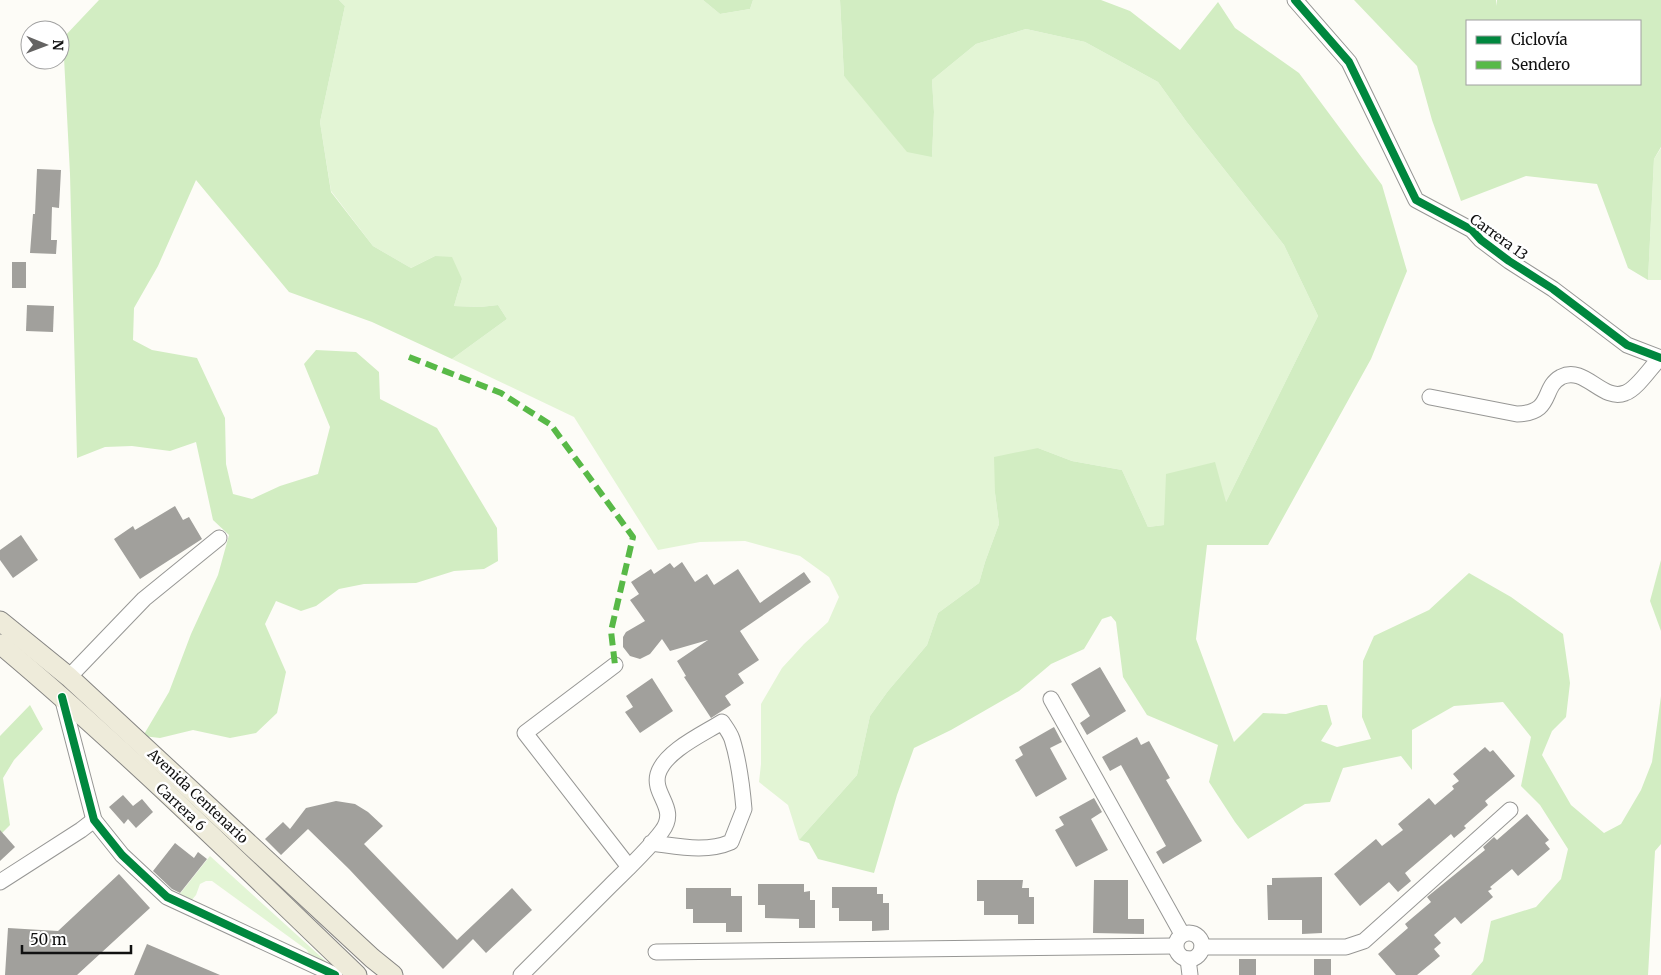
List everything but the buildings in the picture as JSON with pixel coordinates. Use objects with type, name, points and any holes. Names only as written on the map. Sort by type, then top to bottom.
[{"type":"main road","name":"Avenida Centenario","points":[[0,620],[69,677],[372,958],[393,975]]},
{"type":"main road","name":"Carrera 6","points":[[0,644],[62,697],[357,975]]},
{"type":"street","name":"Carrera 13","points":[[1295,0],[1349,62],[1416,200],[1472,230],[1481,240],[1509,261],[1553,289],[1627,345],[1660,358]]},
{"type":"street","points":[[1430,397],[1517,414],[1528,413],[1536,410],[1546,401],[1552,387],[1561,377],[1575,375],[1584,378],[1610,394],[1626,393],[1634,387],[1660,358]]},
{"type":"street","points":[[69,677],[144,599],[218,538]]},
{"type":"street","points":[[615,666],[525,733],[628,868]]},
{"type":"street","points":[[62,697],[94,820],[122,856],[167,897],[335,975]]},
{"type":"street","points":[[656,952],[1178,940],[1189,932],[1196,934],[1201,941],[1202,947],[1196,957],[1188,959],[1180,956],[1178,940],[1051,699]]},
{"type":"street","points":[[521,975],[628,868],[662,830],[668,819],[667,808],[657,785],[658,774],[665,762],[676,751],[722,722],[732,738],[740,772],[744,803],[744,809],[731,842],[720,847],[710,848],[651,843]]},
{"type":"street","points":[[1202,947],[1346,947],[1364,941],[1510,810]]},
{"type":"street","points":[[0,882],[94,820]]},
{"type":"street","points":[[1188,959],[1190,975]]},
{"type":"green space","points":[[99,0],[339,0],[345,6],[320,122],[331,192],[373,246],[411,268],[435,256],[452,257],[462,279],[454,306],[480,307],[498,305],[507,319],[452,359],[372,322],[289,292],[196,180],[158,266],[134,308],[133,340],[152,350],[197,358],[225,418],[226,464],[233,494],[252,499],[280,486],[318,474],[330,427],[304,364],[316,350],[356,352],[379,372],[380,399],[437,428],[497,528],[498,561],[484,569],[454,571],[416,583],[364,584],[339,589],[316,606],[301,611],[276,601],[265,624],[286,672],[277,713],[256,733],[230,738],[193,730],[160,738],[143,736],[169,692],[191,634],[218,575],[229,535],[213,520],[196,442],[170,451],[132,446],[105,447],[77,458],[70,174],[65,70],[70,70],[70,31]]},
{"type":"green space","points":[[339,0],[703,0],[720,14],[750,9],[753,0],[840,0],[844,76],[932,157],[934,112],[932,80],[976,44],[1026,29],[1085,42],[1158,82],[1186,121],[1284,245],[1318,316],[1226,502],[1164,525],[1148,527],[1122,470],[1072,461],[1038,448],[995,493],[999,524],[979,583],[938,613],[927,645],[888,691],[870,716],[857,775],[799,840],[788,805],[759,782],[761,764],[761,704],[782,668],[828,622],[839,597],[829,577],[800,556],[745,541],[700,542],[658,550],[574,417],[452,359],[507,319],[498,305],[480,307],[454,306],[462,279],[435,256],[411,268],[373,246],[331,191],[320,122],[345,6]]},
{"type":"green space","points":[[703,0],[753,0],[750,9],[720,14]]},
{"type":"green space","points":[[840,0],[1101,0],[1130,11],[1180,50],[1218,2],[1235,28],[1299,73],[1382,185],[1407,271],[1371,359],[1268,545],[1207,545],[1196,639],[1234,742],[1263,713],[1286,714],[1320,705],[1327,705],[1332,724],[1321,741],[1337,747],[1371,739],[1362,717],[1363,661],[1374,636],[1429,610],[1469,573],[1511,597],[1563,634],[1570,683],[1566,717],[1552,731],[1542,755],[1571,805],[1604,833],[1621,824],[1641,790],[1652,762],[1661,696],[1661,844],[1655,851],[1648,975],[1471,975],[1483,961],[1491,921],[1536,907],[1561,879],[1568,849],[1540,805],[1521,786],[1531,737],[1503,702],[1454,706],[1412,730],[1412,770],[1401,756],[1343,768],[1330,802],[1305,804],[1248,839],[1209,782],[1218,745],[1147,715],[1123,677],[1116,622],[1111,616],[1102,619],[1084,649],[1051,664],[1019,691],[951,730],[914,748],[897,795],[874,873],[818,859],[809,843],[799,840],[857,775],[870,716],[888,691],[927,645],[938,613],[979,583],[999,524],[995,493],[994,457],[1038,448],[1072,461],[1122,470],[1148,527],[1164,525],[1166,474],[1215,462],[1226,502],[1318,316],[1284,245],[1186,121],[1158,82],[1085,42],[1026,29],[976,44],[932,80],[934,112],[932,157],[907,152],[844,76]]},
{"type":"green space","points":[[1354,0],[1496,0],[1497,6],[1497,0],[1661,0],[1661,147],[1654,159],[1648,280],[1628,268],[1597,184],[1526,176],[1461,201],[1432,120],[1417,66]]},
{"type":"green space","points":[[1661,148],[1661,280],[1648,280],[1654,159]]},
{"type":"green space","points":[[1661,560],[1661,631],[1650,601]]},
{"type":"green space","points":[[30,705],[43,729],[14,760],[3,778],[10,825],[0,835],[0,736]]},
{"type":"green space","points":[[210,856],[330,965],[312,961],[307,950],[212,881],[200,884],[196,895],[191,901],[179,895]]},
{"type":"marked path","points":[[409,357],[501,393],[551,425],[633,537],[611,631],[615,665]]},
{"type":"cycle path","points":[[1295,0],[1349,62],[1416,200],[1472,230],[1481,240],[1509,261],[1553,289],[1627,345],[1661,358]]},
{"type":"cycle path","points":[[62,697],[94,820],[122,855],[167,897],[335,975]]}]
